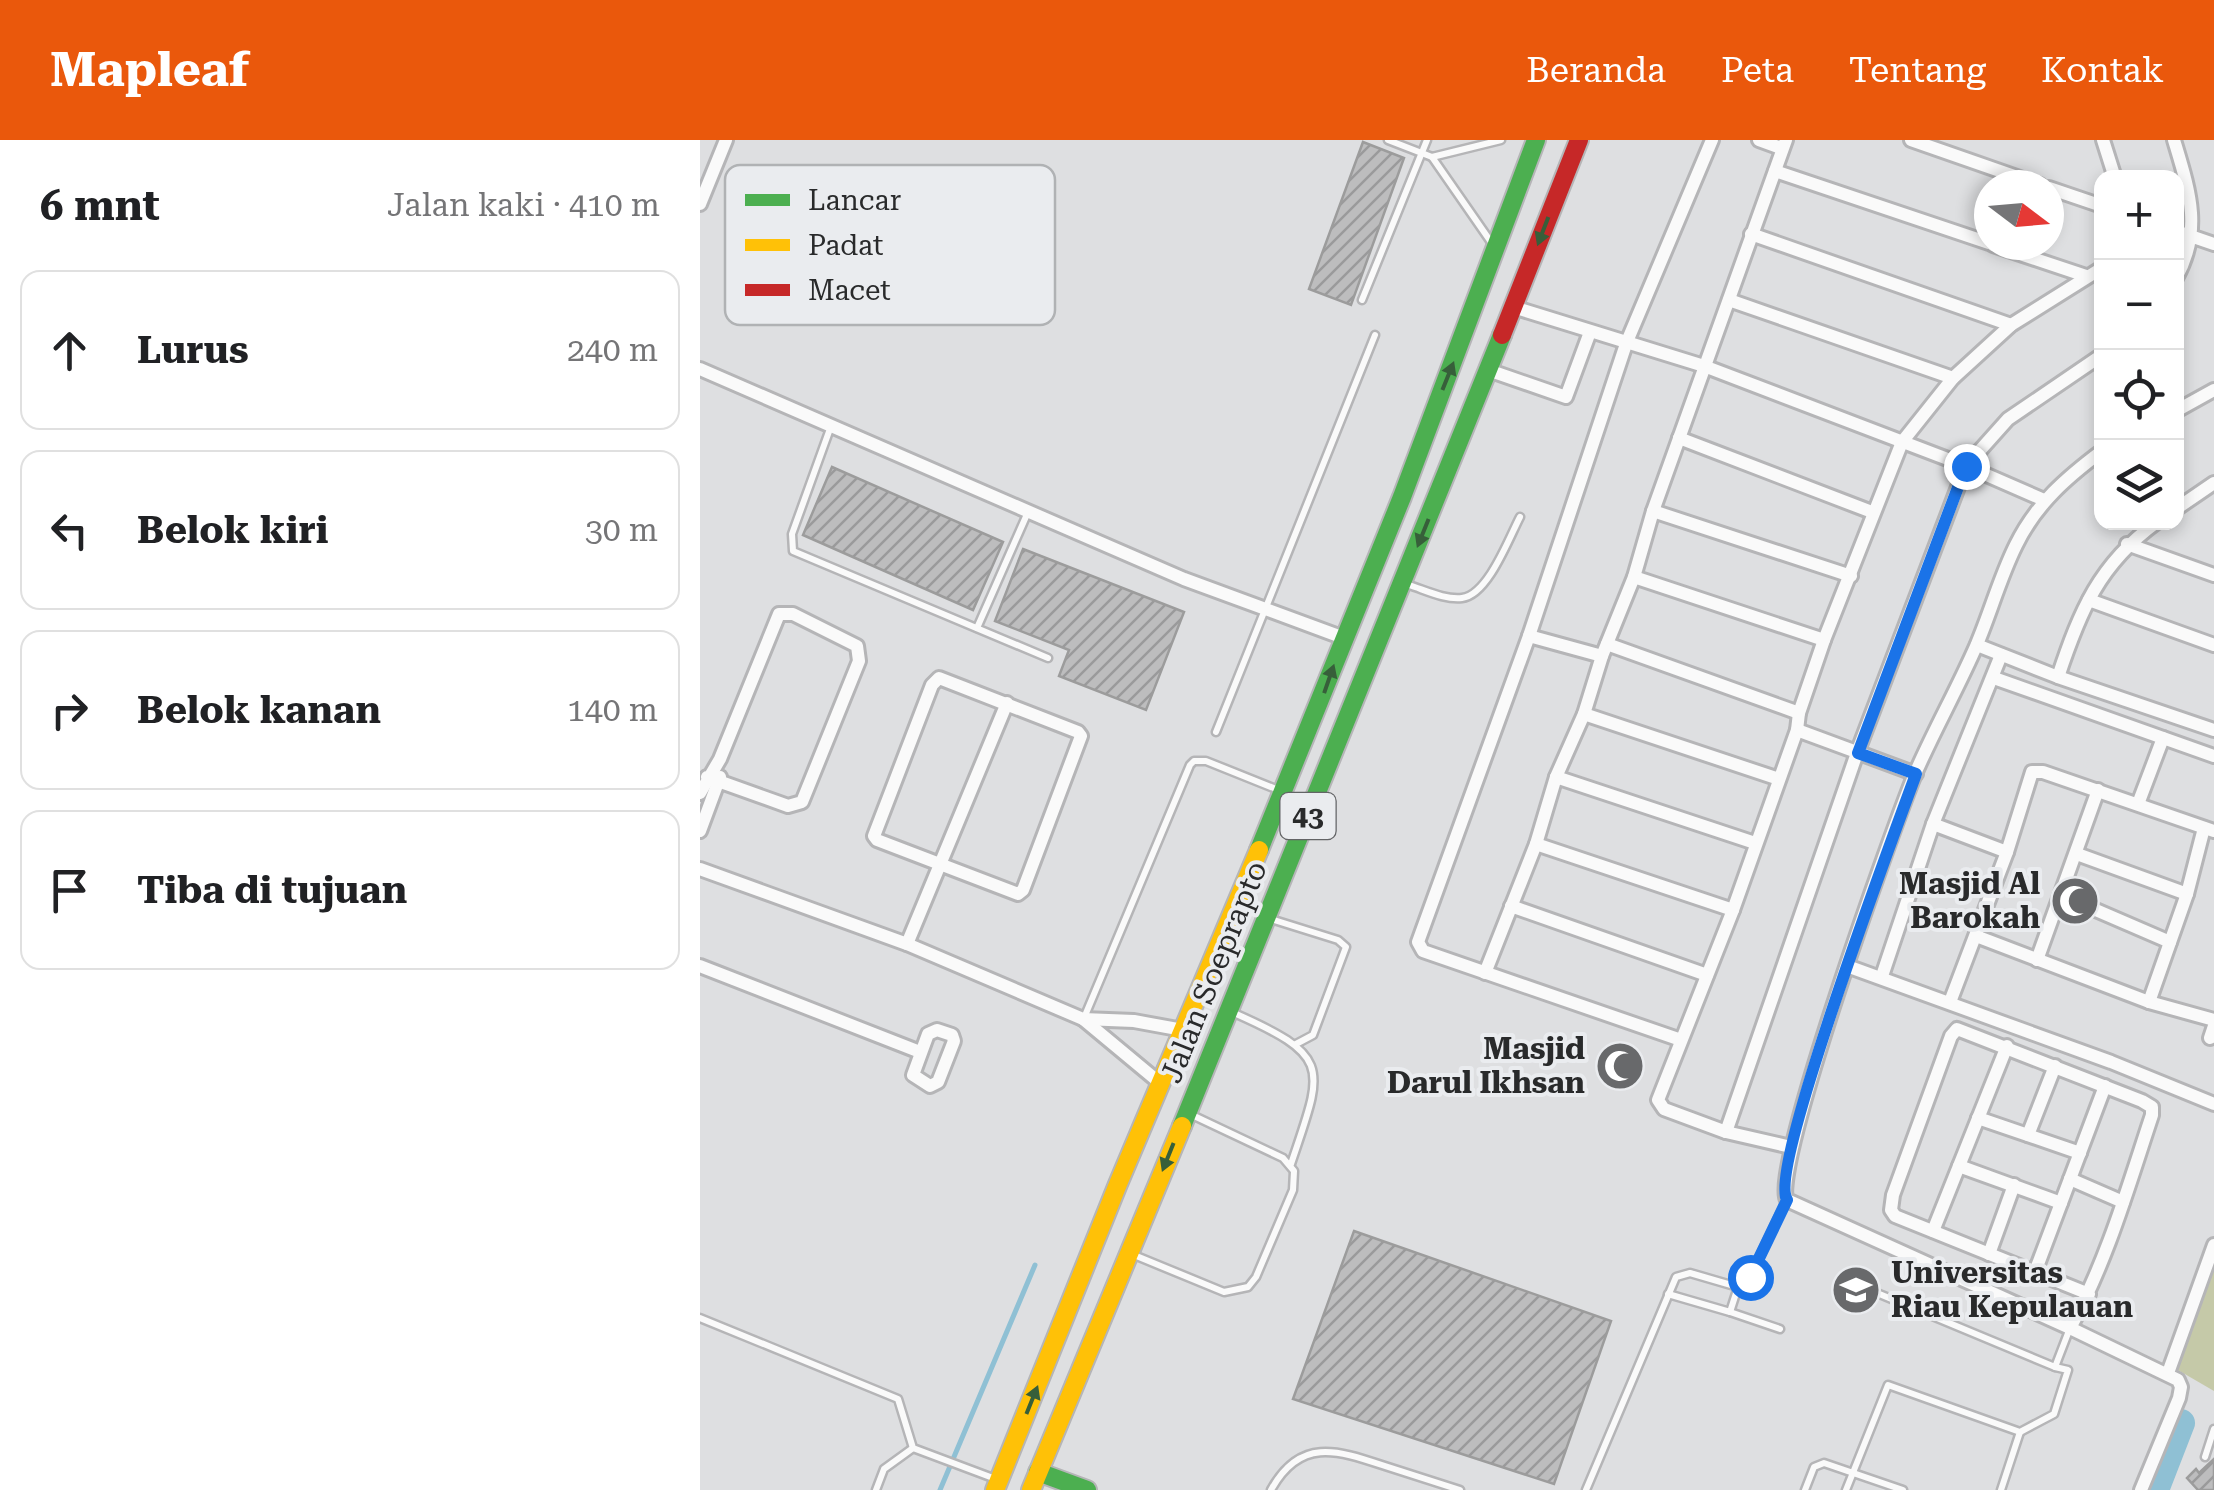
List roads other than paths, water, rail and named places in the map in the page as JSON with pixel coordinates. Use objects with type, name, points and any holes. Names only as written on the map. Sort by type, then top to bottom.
[{"type":"main road","name":"Jalan Soeprapto","points":[[997,1485],[1160,1084],[1316,716],[1536,140]]},
{"type":"main road","name":"Jalan Soeprapto","points":[[1035,1481],[1268,918],[1373,647],[1403,583],[1579,140]]},
{"type":"main road","points":[[1316,716],[1343,725]]},
{"type":"main road","points":[[1035,1481],[1087,1490]]},
{"type":"street","points":[[700,204],[726,140]]},
{"type":"street","points":[[1682,1040],[1423,951],[1418,942],[1529,636],[1626,344],[1712,140]]},
{"type":"street","points":[[1485,972],[1634,576],[1653,511],[1784,144],[1759,140]]},
{"type":"street","points":[[1912,140],[1997,170]]},
{"type":"street","points":[[2174,140],[2192,212],[2193,236],[2183,260]]},
{"type":"street","points":[[2100,141],[2112,170]]},
{"type":"street","points":[[1775,171],[1974,238]]},
{"type":"street","points":[[2064,193],[2094,203]]},
{"type":"street","points":[[2184,233],[2214,244]]},
{"type":"street","points":[[1751,234],[2010,325]]},
{"type":"street","points":[[2038,260],[2086,276]]},
{"type":"street","points":[[1791,1147],[1726,1132],[1660,1105],[1658,1100],[1733,910],[1797,730],[1824,640],[1902,442],[1954,378],[2010,325],[2094,272]]},
{"type":"street","points":[[1728,300],[1954,378]]},
{"type":"street","points":[[1513,307],[1704,366],[1966,466],[2044,500]]},
{"type":"street","points":[[1488,370],[1566,397],[1590,332]]},
{"type":"street","points":[[1726,1132],[1858,753],[1966,466],[2008,420],[2094,361]]},
{"type":"street","points":[[700,369],[1184,579],[1344,638]]},
{"type":"street","points":[[2184,408],[2211,398]]},
{"type":"street","points":[[1679,438],[1872,512]]},
{"type":"street","points":[[2094,457],[2044,500],[2016,544],[1977,644],[1916,774],[1847,966],[1791,1147],[1783,1188],[1787,1200],[2168,1373],[2180,1384],[2179,1398],[2141,1490]]},
{"type":"street","points":[[2184,503],[2214,483]]},
{"type":"street","points":[[2199,493],[2214,498]]},
{"type":"street","points":[[1653,511],[1851,576]]},
{"type":"street","points":[[2058,677],[2104,571],[2127,544],[2146,530]]},
{"type":"street","points":[[2127,544],[2214,575]]},
{"type":"street","points":[[1634,576],[1824,640]]},
{"type":"street","points":[[2089,600],[2214,645]]},
{"type":"street","points":[[700,831],[714,779],[720,760],[779,614],[793,614],[857,646],[858,661],[802,802],[788,806],[714,779]]},
{"type":"street","points":[[1529,636],[1604,650],[1799,713]]},
{"type":"street","points":[[1977,644],[2058,677],[2214,730]]},
{"type":"street","points":[[1882,976],[1934,824],[2002,655]]},
{"type":"street","points":[[939,678],[1078,732],[1081,739],[1023,890],[1012,894],[940,867],[876,840],[873,834],[932,685],[939,678]]},
{"type":"street","points":[[1994,678],[2214,756]]},
{"type":"street","points":[[907,944],[1008,703]]},
{"type":"street","points":[[1584,714],[1779,779]]},
{"type":"street","points":[[1797,730],[1916,774]]},
{"type":"street","points":[[2138,804],[2163,738]]},
{"type":"street","points":[[1950,1002],[2007,852],[2032,772],[2098,790],[2209,830],[2149,1002]]},
{"type":"street","points":[[1556,777],[1755,842]]},
{"type":"street","points":[[700,793],[714,779]]},
{"type":"street","points":[[2037,960],[2098,790]]},
{"type":"street","points":[[1934,824],[2007,852]]},
{"type":"street","points":[[1536,844],[1733,910]]},
{"type":"street","points":[[2077,854],[2186,894]]},
{"type":"street","points":[[700,868],[907,944],[1083,1019],[1160,1084]]},
{"type":"street","points":[[2061,895],[2170,942]]},
{"type":"street","points":[[1512,906],[1707,974]]},
{"type":"street","points":[[1976,936],[2213,1028]]},
{"type":"street","points":[[700,966],[920,1052]]},
{"type":"street","points":[[1847,966],[2214,1104]]},
{"type":"street","points":[[1083,1019],[1134,1021],[1184,1030]]},
{"type":"street","points":[[2070,1328],[2089,1294],[2152,1111],[2142,1100],[1962,1029],[1954,1031],[1890,1205],[1895,1216],[2089,1294]]},
{"type":"street","points":[[1933,1231],[2007,1046]]},
{"type":"street","points":[[2028,1135],[2055,1066]]},
{"type":"street","points":[[2035,1272],[2105,1086]]},
{"type":"street","points":[[1978,1118],[2080,1153]]},
{"type":"street","points":[[1959,1166],[2061,1203]]},
{"type":"street","points":[[2070,1179],[2123,1202]]},
{"type":"street","points":[[1989,1254],[2014,1185]]},
{"type":"street","points":[[2168,1373],[2214,1245]]},
{"type":"lane","points":[[1388,140],[1432,157],[1496,250]]},
{"type":"lane","points":[[1362,300],[1427,140]]},
{"type":"lane","points":[[1432,157],[1501,140]]},
{"type":"lane","points":[[1216,732],[1376,335]]},
{"type":"lane","points":[[832,426],[792,534],[793,551],[1048,658]]},
{"type":"lane","points":[[976,628],[1029,511]]},
{"type":"lane","points":[[1403,583],[1454,598],[1472,595],[1484,584],[1520,517]]},
{"type":"lane","points":[[1083,1019],[1194,761],[1206,761],[1284,792]]},
{"type":"lane","points":[[1268,918],[1338,940],[1346,947],[1313,1035],[1296,1044]]},
{"type":"lane","points":[[1128,1252],[1224,1292],[1248,1287],[1256,1278],[1294,1190],[1290,1164],[1314,1092],[1312,1069],[1296,1044],[1228,1010]]},
{"type":"lane","points":[[1186,1113],[1290,1164]]},
{"type":"lane","points":[[1730,1312],[1738,1287],[1750,1277],[1787,1200]]},
{"type":"lane","points":[[1586,1490],[1676,1277],[1682,1273],[1738,1287]]},
{"type":"lane","points":[[1877,1293],[2068,1370],[2054,1414],[2020,1432],[2000,1490]]},
{"type":"lane","points":[[1668,1294],[1780,1329]]},
{"type":"lane","points":[[700,1318],[898,1399],[913,1448]]},
{"type":"lane","points":[[2055,1367],[2070,1328]]},
{"type":"lane","points":[[1846,1490],[1888,1384],[2020,1432]]},
{"type":"lane","points":[[2204,1457],[2214,1429]]},
{"type":"lane","points":[[913,1448],[958,1464],[997,1485]]},
{"type":"lane","points":[[876,1490],[884,1469],[913,1448]]},
{"type":"lane","points":[[1271,1490],[1292,1462],[1308,1454],[1341,1451],[1460,1490]]},
{"type":"lane","points":[[1806,1490],[1819,1463],[1902,1490]]},
{"type":"waterway","points":[[940,1490],[1035,1265]]},
{"type":"waterway","points":[[2155,1490],[2181,1423]]},
{"type":"place","name":"Masjid Al Barokah","points":[[2075,901]]},
{"type":"place","name":"Masjid Darul Ikhsan","points":[[1620,1066]]},
{"type":"place","name":"Universitas Riau Kepulauan","points":[[1856,1290]]}]
